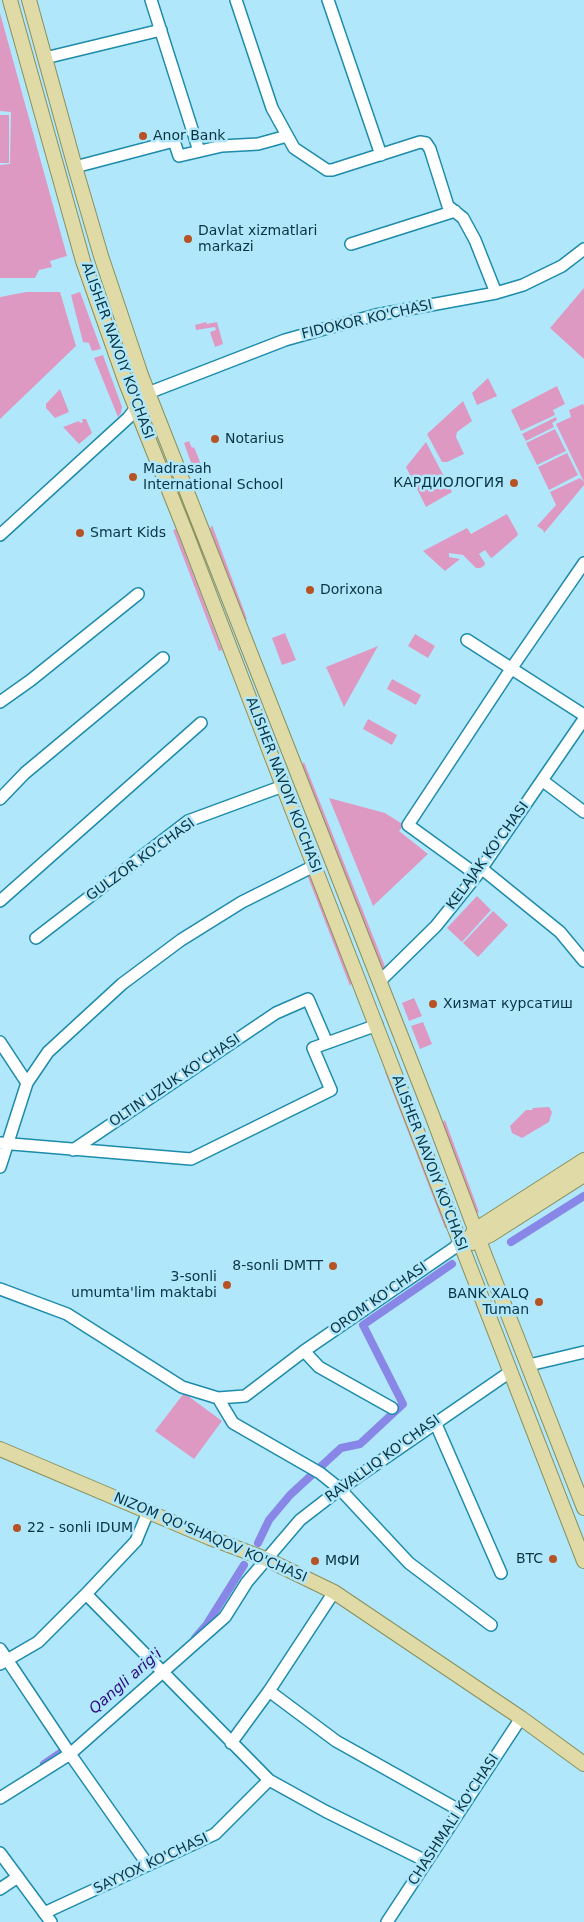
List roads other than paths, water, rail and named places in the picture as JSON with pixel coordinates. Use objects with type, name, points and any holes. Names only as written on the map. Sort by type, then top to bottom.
[{"type":"main road","name":"ALISHER NAVOIY KO'CHASI","points":[[10,0],[83,261],[136,407],[377,1025],[470,1238],[529,1365],[584,1508]]},
{"type":"main road","name":"ALISHER NAVOIY KO'CHASI","points":[[29,0],[101,256],[148,393],[379,982],[470,1238],[510,1372],[584,1561]]},
{"type":"main road","points":[[264,738],[282,731]]},
{"type":"main road","points":[[470,1238],[584,1160]]},
{"type":"main road","points":[[470,1238],[584,1175]]},
{"type":"main road","name":"NIZOM QO'SHAQOV KO'CHASI","points":[[0,1449],[148,1512],[266,1559],[334,1592],[521,1718],[584,1764]]},
{"type":"main road","points":[[548,1468],[566,1460]]},
{"type":"street","points":[[152,0],[199,151]]},
{"type":"street","points":[[236,0],[272,108],[294,148],[327,170],[332,170],[420,142],[426,144],[430,149],[448,206],[463,218],[476,240],[496,293]]},
{"type":"street","points":[[328,0],[381,155]]},
{"type":"street","points":[[45,58],[161,30]]},
{"type":"street","points":[[75,167],[174,141],[179,156],[222,146],[258,144],[287,136]]},
{"type":"street","points":[[351,244],[455,211]]},
{"type":"street","name":"FIDOKOR KO'CHASI","points":[[148,393],[285,340],[316,331],[376,315],[496,293],[523,285],[562,266],[584,249]]},
{"type":"street","points":[[0,535],[128,418],[148,393]]},
{"type":"street","points":[[584,563],[408,825],[479,872],[560,932],[584,961]]},
{"type":"street","points":[[0,702],[31,680],[138,594]]},
{"type":"street","points":[[467,640],[584,715]]},
{"type":"street","points":[[0,799],[25,773],[163,658]]},
{"type":"street","name":"KELAJAK KO'CHASI","points":[[379,982],[436,926],[479,872],[584,719]]},
{"type":"street","points":[[0,901],[201,723]]},
{"type":"street","points":[[543,781],[584,812]]},
{"type":"street","name":"GULZOR KO'CHASI","points":[[36,938],[188,822],[283,786]]},
{"type":"street","points":[[0,1167],[4,1143],[27,1083],[48,1052],[129,978],[181,940],[242,902],[314,866]]},
{"type":"street","name":"OLTIN UZUK KO'CHASI","points":[[73,1150],[276,1013],[308,999],[327,1043]]},
{"type":"street","points":[[4,1143],[191,1159],[332,1090],[313,1048],[377,1025]]},
{"type":"street","points":[[0,1042],[27,1083]]},
{"type":"street","name":"OROM KO'CHASI","points":[[0,1289],[67,1314],[182,1388],[218,1398],[246,1396],[304,1351],[470,1238]]},
{"type":"street","points":[[304,1351],[319,1368],[392,1408]]},
{"type":"street","points":[[529,1365],[584,1352]]},
{"type":"street","name":"RAVALLIQ KO'CHASI","points":[[0,1798],[68,1751],[225,1616],[247,1582],[300,1520],[340,1489],[510,1372]]},
{"type":"street","points":[[218,1398],[233,1424],[316,1471],[340,1489],[409,1563],[491,1625]]},
{"type":"street","points":[[436,1422],[501,1573]]},
{"type":"street","points":[[3,1662],[38,1642],[86,1594],[136,1541],[148,1512]]},
{"type":"street","points":[[231,1742],[269,1691],[334,1592]]},
{"type":"street","points":[[86,1594],[269,1780],[325,1811],[426,1861]]},
{"type":"street","points":[[0,1649],[3,1662],[148,1865]]},
{"type":"street","points":[[269,1691],[336,1741],[459,1810]]},
{"type":"street","name":"CHASHMALI KO'CHASI","points":[[387,1922],[521,1718]]},
{"type":"street","name":"SAYYOX KO'CHASI","points":[[49,1920],[148,1865],[215,1834],[269,1780]]},
{"type":"street","points":[[0,1853],[49,1920]]},
{"type":"street","points":[[0,1889],[18,1877]]},
{"type":"waterway","name":"Qangli arig'i","points":[[511,1242],[584,1196]]},
{"type":"waterway","name":"Qangli arig'i","points":[[258,1543],[269,1520],[290,1495],[341,1448],[360,1444],[403,1404],[363,1325],[452,1264]]},
{"type":"waterway","name":"Qangli arig'i","points":[[195,1638],[207,1624],[244,1565]]},
{"type":"waterway","name":"Qangli arig'i","points":[[44,1764],[69,1747]]},
{"type":"place","name":"Anor Bank","points":[[143,136]]},
{"type":"place","name":"Davlat xizmatlari markazi","points":[[188,239]]},
{"type":"place","name":"Notarius","points":[[215,439]]},
{"type":"place","name":"Madrasah International School","points":[[133,477]]},
{"type":"place","name":"КАРДИОЛОГИЯ","points":[[514,483]]},
{"type":"place","name":"Smart Kids","points":[[80,533]]},
{"type":"place","name":"Dorixona","points":[[310,590]]},
{"type":"place","name":"Хизмат курсатиш","points":[[433,1004]]},
{"type":"place","name":"8-sonli DMTT","points":[[333,1266]]},
{"type":"place","name":"3-sonli umumta'lim maktabi","points":[[227,1285]]},
{"type":"place","name":"BANK XALQ Tuman","points":[[539,1302]]},
{"type":"place","name":"22 - sonli IDUM","points":[[17,1528]]},
{"type":"place","name":"BTC","points":[[553,1559]]},
{"type":"place","name":"МФИ","points":[[315,1561]]}]
